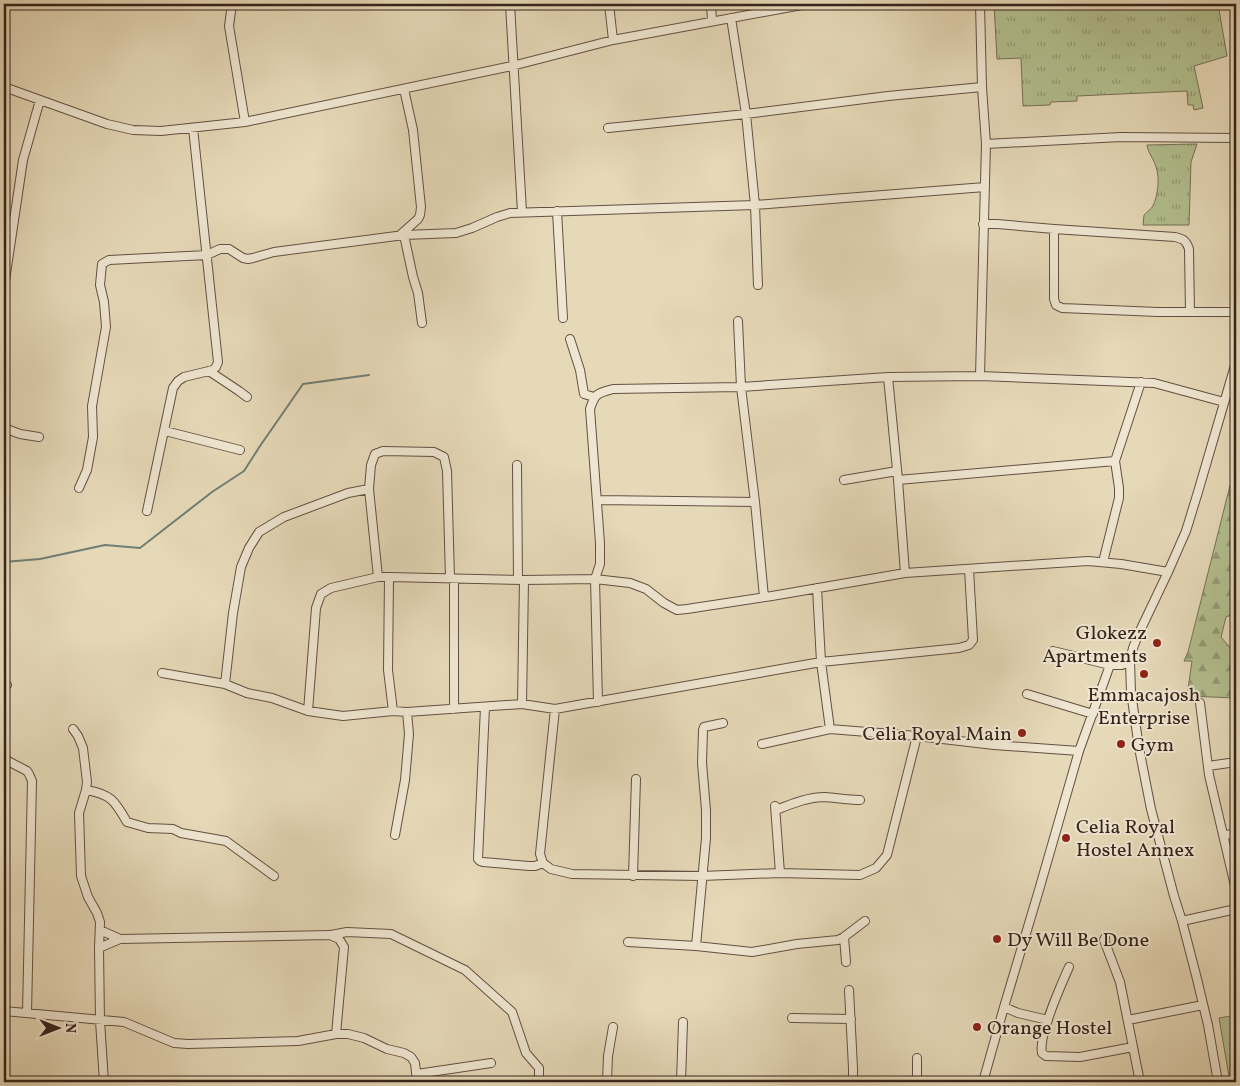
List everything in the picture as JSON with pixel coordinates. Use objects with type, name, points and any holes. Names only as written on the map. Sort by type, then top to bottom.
[{"type":"street","points":[[232,4],[229,26],[245,122]]},
{"type":"street","points":[[510,4],[512,66],[522,212]]},
{"type":"street","points":[[609,4],[613,40]]},
{"type":"street","points":[[710,4],[712,21]]},
{"type":"street","points":[[4,86],[107,124],[133,130],[161,131],[193,128],[245,122],[512,66],[613,40],[807,4]]},
{"type":"street","points":[[980,4],[982,87],[986,144],[980,376]]},
{"type":"street","points":[[731,18],[746,114],[755,205],[758,285]]},
{"type":"street","points":[[608,128],[982,87]]},
{"type":"street","points":[[402,236],[418,219],[421,207],[413,130],[404,89]]},
{"type":"street","points":[[4,287],[23,160],[40,100]]},
{"type":"street","points":[[148,511],[173,388],[184,377],[213,370],[218,362],[193,128]]},
{"type":"street","points":[[986,144],[1121,137],[1236,138]]},
{"type":"street","points":[[79,488],[87,470],[93,437],[92,406],[106,327],[100,284],[102,264],[109,260],[207,255],[220,249],[229,249],[243,258],[253,258],[274,252],[402,236],[456,233],[510,213],[522,212],[755,205],[985,187]]},
{"type":"street","points":[[557,211],[564,318]]},
{"type":"street","points":[[984,224],[1184,239],[1189,249],[1190,261],[1190,312]]},
{"type":"street","points":[[1054,229],[1054,299],[1056,305],[1062,308],[1236,312]]},
{"type":"street","points":[[402,236],[418,293],[422,322]]},
{"type":"street","points":[[738,321],[741,387],[764,597]]},
{"type":"street","points":[[570,339],[580,370],[584,394],[594,397]]},
{"type":"street","points":[[1218,1082],[1204,1006],[1151,809],[1131,692],[1130,661],[1138,635],[1168,572],[1188,522],[1224,402],[1234,382],[1236,362]]},
{"type":"street","points":[[209,371],[247,397]]},
{"type":"street","points":[[598,702],[595,579],[600,564],[600,543],[590,409],[594,397],[600,392],[613,390],[741,387],[888,377],[980,376],[1142,382],[1169,386],[1224,402]]},
{"type":"street","points":[[888,377],[905,573]]},
{"type":"street","points":[[1103,562],[1119,498],[1115,462],[1142,382]]},
{"type":"street","points":[[4,428],[20,434],[39,437]]},
{"type":"street","points":[[165,431],[240,450]]},
{"type":"street","points":[[378,577],[369,489],[371,465],[375,454],[382,451],[434,452],[444,457],[447,470],[452,578],[454,709]]},
{"type":"street","points":[[898,480],[1115,462]]},
{"type":"street","points":[[517,464],[521,580],[522,704]]},
{"type":"street","points":[[844,480],[897,471]]},
{"type":"street","points":[[225,684],[233,612],[241,568],[259,532],[284,517],[348,493],[369,489]]},
{"type":"street","points":[[598,500],[755,502]]},
{"type":"street","points":[[308,711],[316,608],[321,594],[331,588],[378,577],[521,580],[595,579],[630,582],[646,588],[664,603],[677,610],[905,573],[1088,561],[1138,566],[1168,572]]},
{"type":"street","points":[[162,673],[225,684],[247,693],[272,698],[308,711],[343,716],[393,711],[407,712],[522,704],[555,709],[821,662],[969,646],[973,640],[968,569]]},
{"type":"street","points":[[389,577],[388,670],[393,711]]},
{"type":"street","points":[[817,588],[821,662],[830,729]]},
{"type":"street","points":[[1053,651],[1110,665],[1122,665],[1130,661]]},
{"type":"street","points":[[983,1082],[1079,751],[1110,665]]},
{"type":"street","points":[[1027,694],[1093,714]]},
{"type":"street","points":[[1200,703],[1209,775],[1236,890]]},
{"type":"street","points":[[485,707],[478,859],[483,862],[529,866],[542,863]]},
{"type":"street","points":[[555,709],[540,854],[542,863],[551,869],[572,874],[633,876],[780,873],[860,874],[876,868],[887,855],[917,736]]},
{"type":"street","points":[[395,835],[405,780],[409,734],[407,712]]},
{"type":"street","points":[[696,946],[706,838],[702,763],[703,730],[704,727],[722,723]]},
{"type":"street","points":[[73,729],[83,748],[87,782],[79,812],[81,876],[88,897],[100,922],[100,1021],[104,1082]]},
{"type":"street","points":[[762,744],[830,729],[994,745],[1079,751]]},
{"type":"street","points":[[4,760],[27,771],[32,781],[27,1013]]},
{"type":"street","points":[[1208,766],[1236,762]]},
{"type":"street","points":[[633,876],[636,779]]},
{"type":"street","points":[[86,790],[98,792],[110,798],[127,822],[148,828],[173,829],[226,841],[274,876]]},
{"type":"street","points":[[780,873],[775,808],[800,801],[826,797],[860,800]]},
{"type":"street","points":[[1223,835],[1236,834]]},
{"type":"street","points":[[1182,921],[1236,909]]},
{"type":"street","points":[[628,942],[752,952],[796,944],[834,941],[844,937],[865,921]]},
{"type":"street","points":[[100,930],[120,939]]},
{"type":"street","points":[[99,948],[120,939],[330,935],[347,932],[391,934],[465,970],[512,1012],[526,1053],[538,1068],[539,1082]]},
{"type":"street","points":[[330,935],[340,939],[344,947],[336,1034]]},
{"type":"street","points":[[844,937],[846,962]]},
{"type":"street","points":[[1105,938],[1104,940],[1120,982],[1140,1082]]},
{"type":"street","points":[[1068,967],[1048,1020],[1041,1049],[1042,1053],[1046,1056],[1080,1057],[1133,1047]]},
{"type":"street","points":[[849,990],[853,1082]]},
{"type":"street","points":[[1128,1020],[1204,1006]]},
{"type":"street","points":[[1004,1007],[1048,1020]]},
{"type":"street","points":[[4,1011],[124,1022],[174,1043],[188,1044],[298,1041],[336,1034],[348,1034],[387,1049],[404,1052],[411,1057],[417,1078],[491,1063]]},
{"type":"street","points":[[792,1018],[851,1019]]},
{"type":"street","points":[[681,1082],[683,1022]]},
{"type":"street","points":[[607,1082],[608,1056],[613,1027]]},
{"type":"street","points":[[917,1058],[917,1082]]},
{"type":"green space","points":[[994,4],[1218,4],[1227,56],[1194,66],[1203,108],[1194,110],[1193,105],[1188,105],[1187,91],[1077,96],[1077,101],[1023,106],[1021,58],[997,59]]},
{"type":"green space","points":[[1197,144],[1191,162],[1189,225],[1143,225],[1144,215],[1153,206],[1158,186],[1157,171],[1147,145]]},
{"type":"green space","points":[[1236,462],[1236,613],[1226,617],[1221,637],[1236,655],[1236,698],[1187,696],[1192,661],[1184,661],[1188,652]]},
{"type":"green space","points":[[1236,1015],[1236,1082],[1230,1082],[1219,1018]]},
{"type":"waterway","points":[[4,562],[40,559],[105,545],[140,548],[212,492],[244,471],[303,384],[369,375]]},
{"type":"place","name":"Glokezz Apartments","points":[[1157,643]]},
{"type":"place","name":"Emmacajosh Enterprise","points":[[1144,674]]},
{"type":"place","name":"Celia Royal Main","points":[[1022,733]]},
{"type":"place","name":"Gym","points":[[1121,744]]},
{"type":"place","name":"Celia Royal Hostel Annex","points":[[1066,838]]},
{"type":"place","name":"Dy Will Be Done","points":[[997,939]]},
{"type":"place","name":"Orange Hostel","points":[[977,1027]]}]
